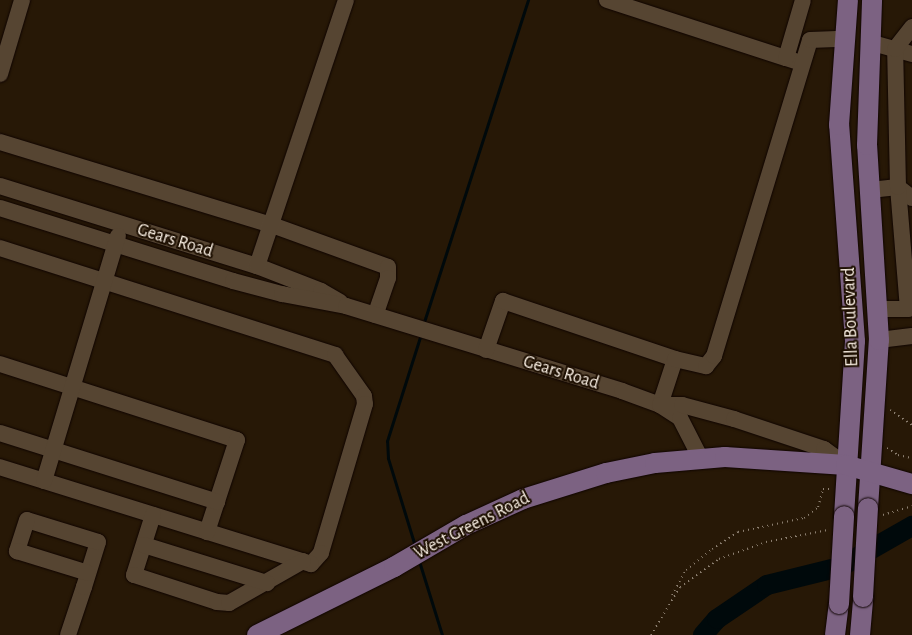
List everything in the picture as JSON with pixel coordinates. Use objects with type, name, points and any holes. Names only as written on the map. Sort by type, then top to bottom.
[{"type":"main road","name":"Ella Boulevard","points":[[835,635],[855,341],[842,192],[839,125],[843,39],[848,0]]},
{"type":"main road","name":"Ella Boulevard","points":[[860,635],[863,597],[875,512],[870,472],[879,340],[870,190],[869,42],[872,0]]},
{"type":"main road","points":[[843,39],[869,42]]},
{"type":"main road","points":[[842,192],[870,190]]},
{"type":"main road","points":[[855,341],[879,340]]},
{"type":"main road","name":"Gears Road","points":[[702,459],[725,457],[846,464],[912,484]]},
{"type":"main road","name":"West Greens Road","points":[[257,635],[394,567],[433,544],[523,499],[560,486],[655,463],[702,459]]},
{"type":"street","points":[[0,74],[22,0]]},
{"type":"street","points":[[257,266],[346,0]]},
{"type":"street","points":[[607,0],[803,64]]},
{"type":"street","points":[[786,58],[803,0]]},
{"type":"street","points":[[878,310],[908,309],[898,187],[895,49],[912,27]]},
{"type":"street","points":[[486,350],[503,301],[675,359],[706,366],[714,356],[810,40],[843,39]]},
{"type":"street","points":[[869,42],[912,54]]},
{"type":"street","points":[[0,142],[272,225],[388,267],[388,278],[375,315]]},
{"type":"street","name":"Gears Road","points":[[0,186],[257,266],[321,291],[346,306]]},
{"type":"street","points":[[870,190],[898,187],[912,198]]},
{"type":"street","name":"Gears Road","points":[[0,208],[282,294],[346,306],[660,405],[680,418],[702,459]]},
{"type":"street","points":[[44,481],[122,224]]},
{"type":"street","points":[[0,248],[339,358],[364,396],[365,404],[321,554],[311,564],[0,467]]},
{"type":"street","points":[[879,340],[912,336]]},
{"type":"street","points":[[660,405],[675,359]]},
{"type":"street","points":[[0,364],[237,440],[207,532]]},
{"type":"street","name":"Gears Road","points":[[660,405],[682,404],[734,419],[824,448],[846,464]]},
{"type":"street","points":[[0,433],[217,502]]},
{"type":"street","points":[[154,515],[134,575],[217,602],[229,603],[303,562]]},
{"type":"street","points":[[68,635],[88,573],[98,542],[26,520],[17,551],[88,573]]},
{"type":"street","points":[[144,544],[267,583]]},
{"type":"path","points":[[888,410],[895,411],[912,425]]},
{"type":"path","points":[[888,448],[898,456],[912,458]]},
{"type":"path","points":[[651,635],[686,570],[712,549],[738,532],[804,518],[818,507],[822,489],[834,489]]},
{"type":"path","points":[[875,512],[912,506]]},
{"type":"path","points":[[671,597],[701,571],[738,550],[829,530]]},
{"type":"waterway","points":[[423,325],[528,0]]},
{"type":"waterway","points":[[415,546],[388,458],[387,441],[421,334]]},
{"type":"waterway","points":[[703,635],[717,619],[767,585],[840,567],[912,526]]},
{"type":"waterway","points":[[419,561],[442,635]]}]
